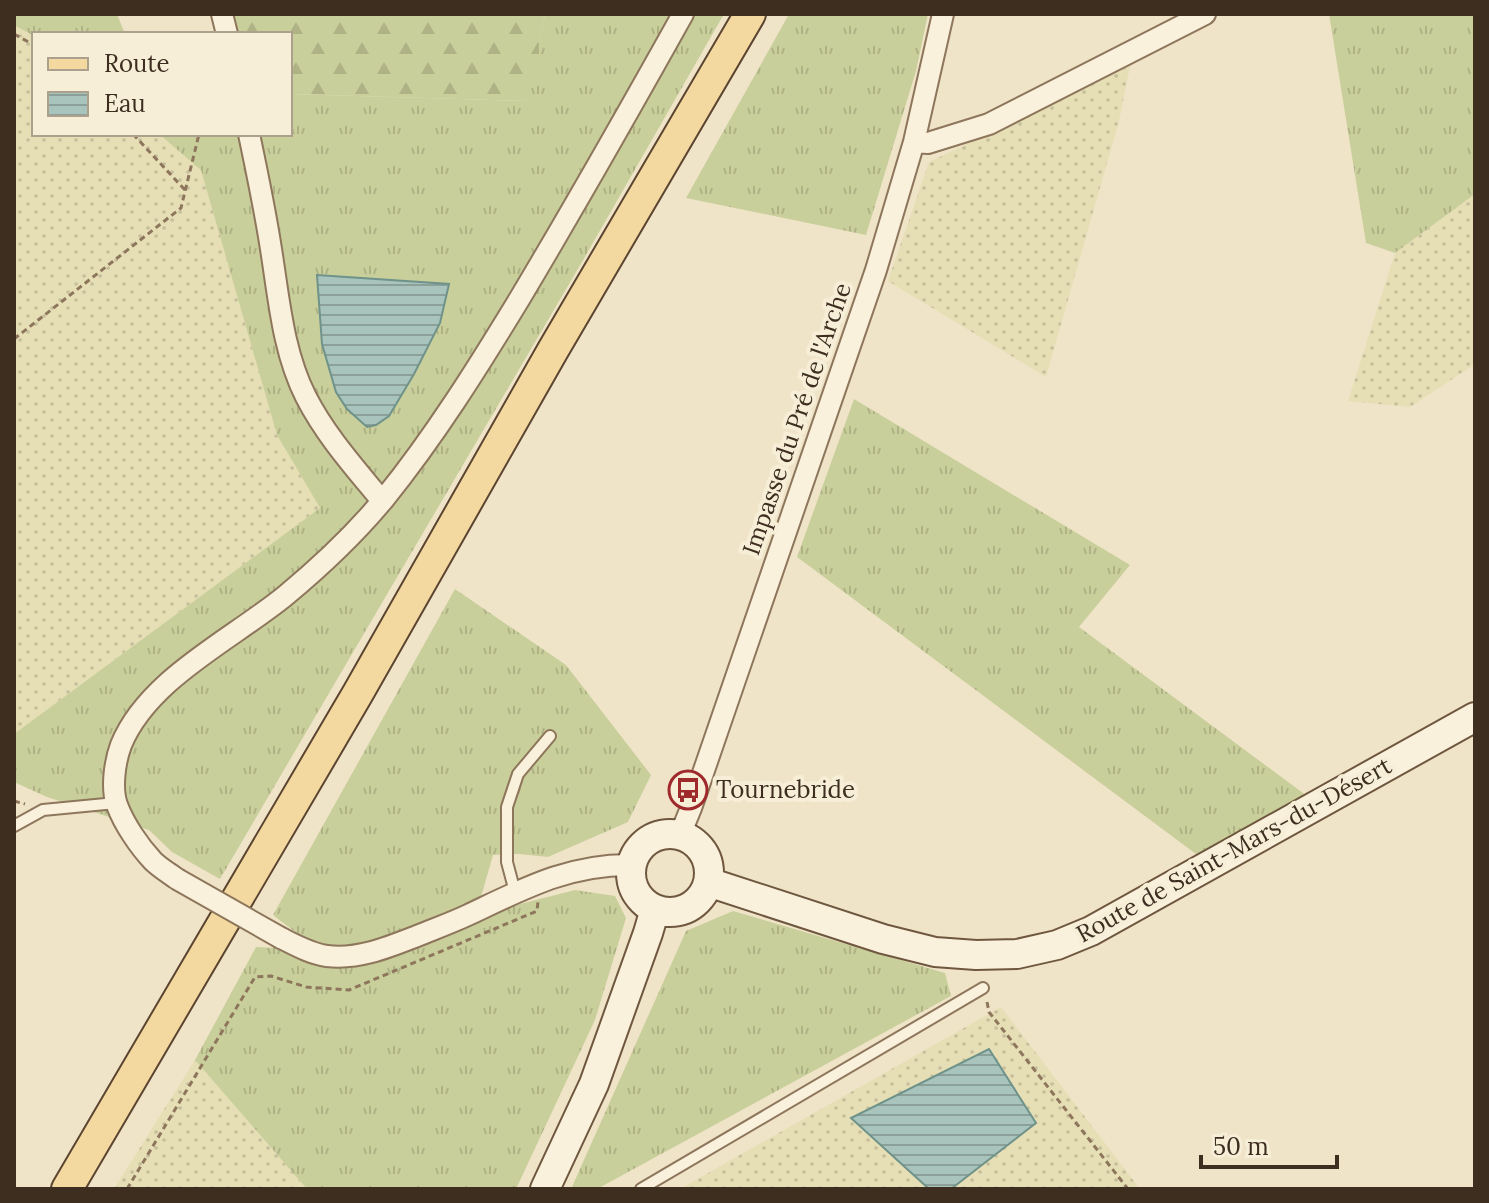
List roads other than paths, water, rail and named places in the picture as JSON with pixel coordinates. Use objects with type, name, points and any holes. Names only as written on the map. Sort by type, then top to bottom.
[{"type":"main road","points":[[67,1189],[750,14]]},
{"type":"main road","name":"Route de Saint-Mars-du-Désert","points":[[708,882],[883,939],[935,952],[1017,954],[1057,945],[1091,931],[1475,717]]},
{"type":"main road","points":[[680,835],[691,840],[706,858],[708,882],[703,894],[682,910],[668,912],[655,909],[636,891],[631,878],[636,853],[644,843],[655,837],[680,835]]},
{"type":"main road","points":[[545,1189],[594,1084],[655,909]]},
{"type":"street","points":[[632,865],[611,864],[567,871],[382,950],[327,956],[302,949],[281,938],[177,879],[154,861],[132,834],[116,803],[115,776],[119,749],[132,721],[151,697],[285,596],[344,543],[418,456],[469,382],[604,156],[683,14]]},
{"type":"street","name":"Impasse du Pré de l'Arche","points":[[680,835],[876,270],[914,142],[943,14]]},
{"type":"street","points":[[914,142],[928,143],[989,124],[1205,14]]},
{"type":"street","points":[[249,136],[284,332],[294,366],[306,397],[331,438],[382,501]]},
{"type":"lane","points":[[515,892],[507,862],[507,807],[518,774],[550,736]]},
{"type":"lane","points":[[14,826],[43,810],[116,803]]},
{"type":"lane","points":[[641,1189],[983,988]]},
{"type":"water","points":[[317,275],[449,284],[440,323],[414,374],[389,416],[376,425],[367,427],[347,409],[336,392],[322,344]]},
{"type":"water","points":[[989,1049],[1036,1123],[951,1189],[929,1189],[851,1118]]},
{"type":"place","name":"Tournebride","points":[[688,790]]}]
